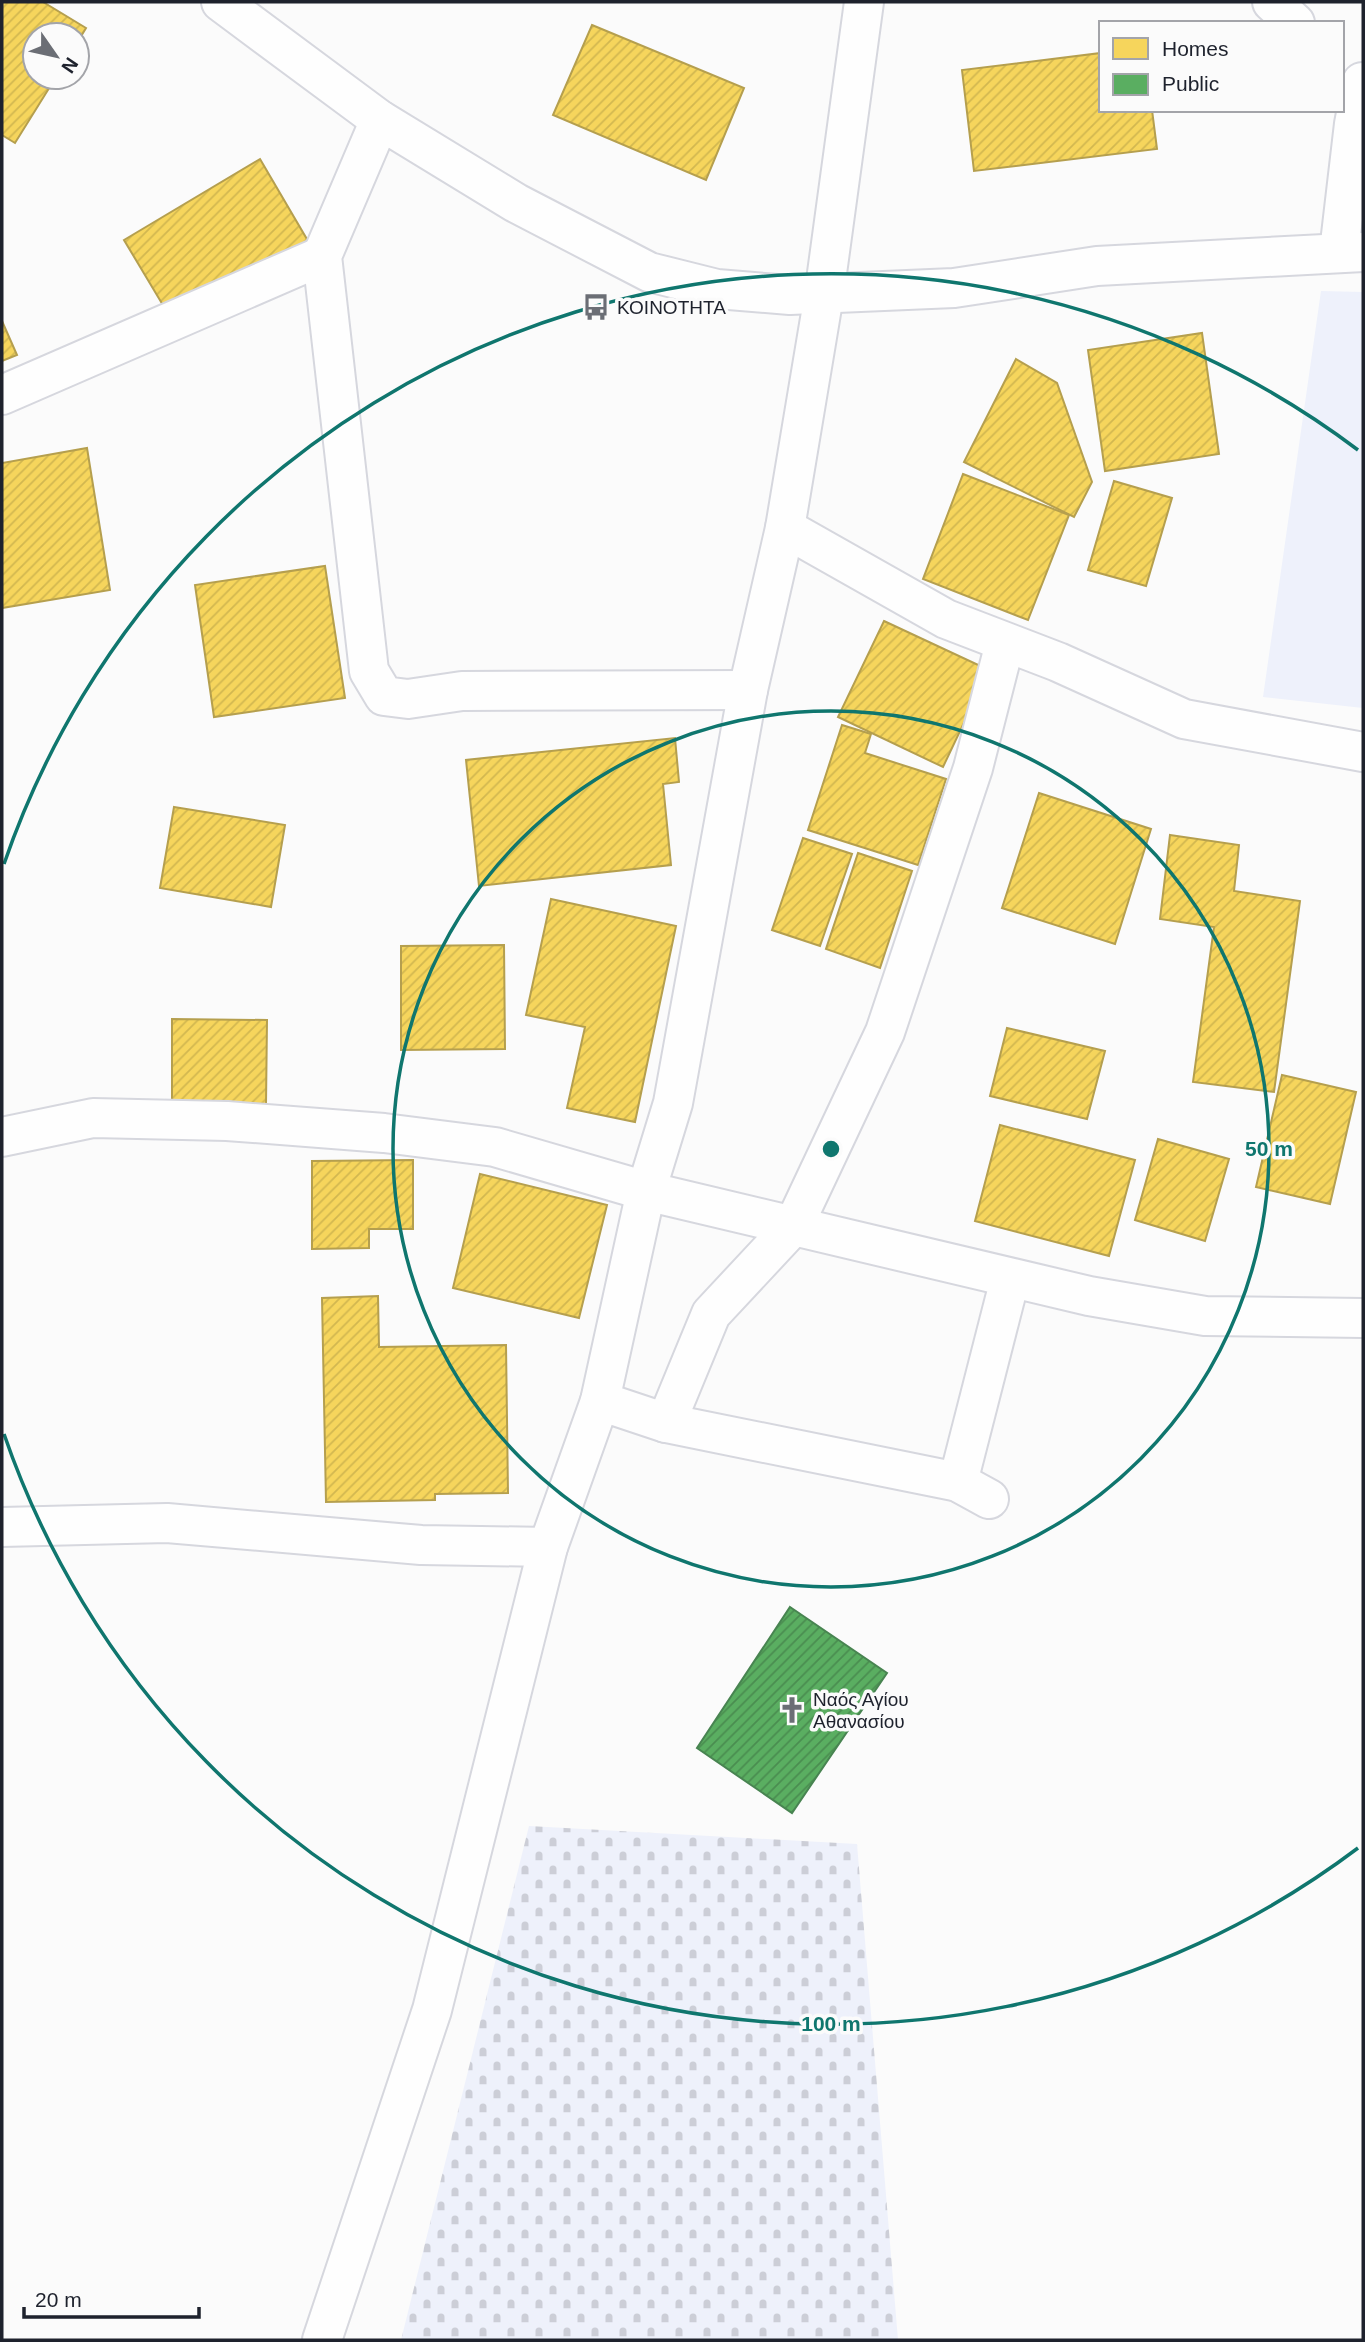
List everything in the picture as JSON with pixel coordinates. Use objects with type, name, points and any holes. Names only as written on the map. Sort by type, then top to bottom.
[{"type":"street","points":[[221,2],[380,120],[516,203],[649,272],[717,289],[824,295],[954,288],[1097,266],[1351,252],[1356,76]]},
{"type":"street","points":[[321,2340],[432,2010],[548,1547],[600,1401],[646,1191],[673,1102],[748,690],[785,528],[824,295],[864,2]]},
{"type":"street","points":[[1272,2],[1293,21]]},
{"type":"street","points":[[380,120],[321,256],[369,671],[384,696],[408,699],[463,691],[748,690]]},
{"type":"street","points":[[2,395],[321,256]]},
{"type":"street","points":[[785,528],[946,619],[1058,662],[1184,719],[1363,752]]},
{"type":"street","points":[[666,1423],[711,1314],[794,1225],[885,1032],[973,768],[1005,643]]},
{"type":"street","points":[[2,1137],[93,1118],[227,1121],[384,1133],[495,1147],[646,1191],[901,1249],[1010,1279],[1205,1316],[1363,1318]]},
{"type":"street","points":[[600,1401],[666,1423],[974,1490],[1010,1279]]},
{"type":"street","points":[[2,1527],[167,1523],[421,1545],[548,1547]]},
{"type":"green space","points":[[1321,291],[1363,292],[1363,708],[1263,697]]},
{"type":"green space","points":[[529,1826],[857,1844],[898,2340],[401,2340]]},
{"type":"building: Homes","points":[[2,2],[43,2],[74,21],[21,21],[21,91],[47,91],[15,143],[2,135]]},
{"type":"building: Homes","points":[[592,25],[744,88],[706,180],[553,115]]},
{"type":"building: Homes","points":[[1099,53],[1099,112],[1152,112],[1157,149],[974,171],[962,70]]},
{"type":"building: Homes","points":[[260,159],[308,241],[173,322],[124,240]]},
{"type":"building: Homes","points":[[2,321],[17,355],[2,361]]},
{"type":"building: Homes","points":[[1202,333],[1219,454],[1105,471],[1088,350]]},
{"type":"building: Homes","points":[[1016,359],[1057,383],[1092,482],[1074,517],[964,462]]},
{"type":"building: Homes","points":[[87,448],[110,590],[2,608],[2,463]]},
{"type":"building: Homes","points":[[963,474],[1069,515],[1028,620],[923,579]]},
{"type":"building: Homes","points":[[1114,481],[1172,498],[1146,586],[1088,570]]},
{"type":"building: Homes","points":[[325,566],[345,698],[214,717],[195,585]]},
{"type":"building: Homes","points":[[884,621],[989,670],[943,767],[838,717]]},
{"type":"building: Homes","points":[[842,725],[871,734],[865,753],[946,779],[918,865],[808,830]]},
{"type":"building: Homes","points":[[675,738],[679,782],[663,784],[671,865],[479,886],[466,760]]},
{"type":"building: Homes","points":[[1039,793],[1151,829],[1115,944],[1002,908]]},
{"type":"building: Homes","points":[[174,807],[285,825],[271,907],[160,888]]},
{"type":"building: Homes","points":[[1170,835],[1239,845],[1234,891],[1300,901],[1274,1092],[1193,1082],[1214,927],[1160,919]]},
{"type":"building: Homes","points":[[803,838],[852,854],[820,946],[772,930]]},
{"type":"building: Homes","points":[[858,853],[912,871],[880,968],[826,949]]},
{"type":"building: Homes","points":[[551,899],[676,926],[635,1122],[567,1108],[585,1027],[526,1015]]},
{"type":"building: Homes","points":[[504,945],[505,1049],[401,1050],[401,946]]},
{"type":"building: Homes","points":[[172,1019],[267,1020],[266,1104],[172,1103]]},
{"type":"building: Homes","points":[[1007,1028],[1105,1051],[1087,1119],[990,1096]]},
{"type":"building: Homes","points":[[1282,1075],[1356,1092],[1330,1204],[1256,1187]]},
{"type":"building: Homes","points":[[1000,1125],[1135,1160],[1109,1256],[975,1221]]},
{"type":"building: Homes","points":[[1158,1139],[1229,1159],[1205,1241],[1135,1220]]},
{"type":"building: Homes","points":[[413,1160],[413,1229],[369,1229],[369,1248],[312,1249],[312,1161]]},
{"type":"building: Homes","points":[[480,1174],[607,1205],[579,1318],[453,1288]]},
{"type":"building: Homes","points":[[378,1296],[379,1347],[506,1345],[508,1493],[435,1494],[435,1500],[326,1502],[322,1298]]},
{"type":"building: Public","name":"Ναός Αγίου Αθανασίου","points":[[790,1607],[887,1673],[792,1813],[697,1748]]},
{"type":"place","name":"ΚΟΙΝΟΤΗΤΑ","points":[[596,307]]},
{"type":"place","name":"Ναός Αγίου Αθανασίου","points":[[792,1710]]}]
